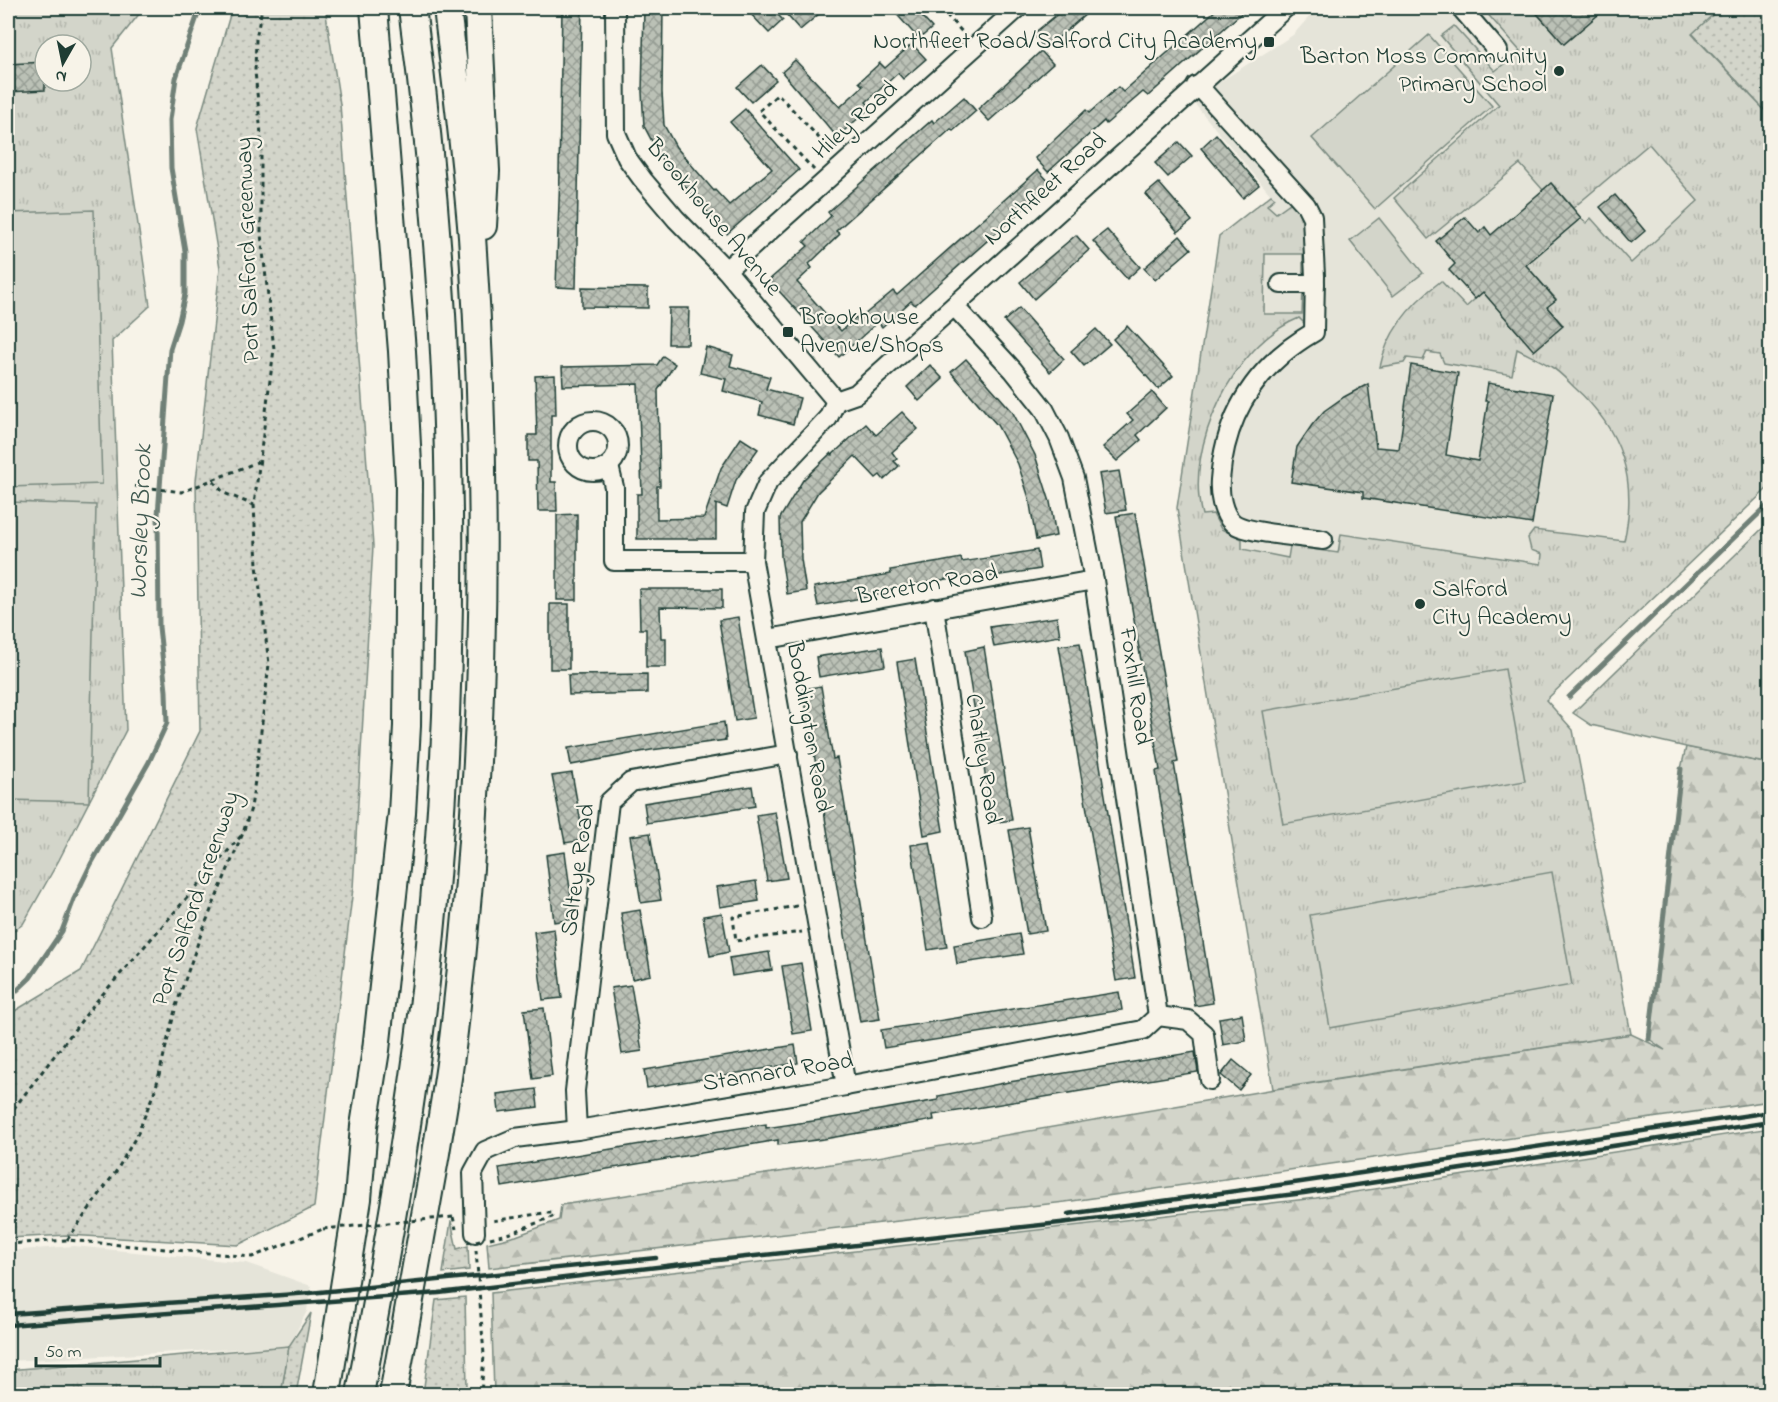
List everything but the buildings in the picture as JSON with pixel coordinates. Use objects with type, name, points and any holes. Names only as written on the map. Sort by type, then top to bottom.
[{"type":"highway","points":[[357,8],[383,130]]},
{"type":"highway","points":[[327,1395],[357,1199],[364,1126],[378,1040],[402,813],[409,661],[409,483],[402,351],[374,8]]},
{"type":"highway","points":[[360,1395],[386,1256],[416,1055],[430,945],[446,726],[450,566],[448,418],[435,216],[422,82],[412,8]]},
{"type":"highway","points":[[393,1395],[451,1060],[467,904],[479,726],[484,563],[481,416],[472,235],[447,8]]},
{"type":"highway","points":[[476,311],[486,171],[478,8]]},
{"type":"highway","points":[[313,1395],[347,1199],[364,1126]]},
{"type":"street","name":"Brookhouse Avenue","points":[[615,8],[616,133],[627,158],[676,219],[726,270],[836,400]]},
{"type":"street","name":"Hiley Road","points":[[726,270],[1018,8]]},
{"type":"street","name":"Northfleet Road","points":[[836,400],[856,394],[1285,8]]},
{"type":"street","points":[[1461,8],[1498,51]]},
{"type":"street","points":[[1196,86],[1204,92],[1306,205],[1312,217],[1315,284],[1314,332],[1293,344],[1270,365],[1253,384],[1238,407],[1228,432],[1221,460],[1219,492],[1226,513],[1233,524],[1263,532],[1323,540]]},
{"type":"street","points":[[1281,284],[1315,284]]},
{"type":"street","name":"Foxhill Road","points":[[954,306],[1019,377],[1044,409],[1059,438],[1074,478],[1094,580],[1158,1016]]},
{"type":"street","name":"Boddington Road","points":[[836,400],[828,418],[768,482],[755,512],[753,561],[846,1086]]},
{"type":"street","points":[[609,466],[614,487],[614,561],[753,561]]},
{"type":"street","name":"Brereton Road","points":[[768,639],[1094,580]]},
{"type":"street","name":"Chatley Road","points":[[934,608],[982,917]]},
{"type":"street","name":"Salteye Road","points":[[577,1130],[575,1091],[609,801],[631,782],[788,754]]},
{"type":"street","points":[[1158,1016],[1188,1020],[1204,1034],[1210,1080]]},
{"type":"street","name":"Stannard Road","points":[[476,1235],[473,1173],[485,1151],[515,1138],[846,1086],[1143,1030],[1158,1016]]},
{"type":"path","name":"Port Salford Greenway","points":[[67,1240],[117,1170],[138,1133],[156,1087],[176,1006],[201,934],[251,808],[269,664],[257,566],[254,505],[274,349],[261,234],[261,135],[255,70],[256,39],[262,8]]},
{"type":"path","points":[[940,8],[975,46]]},
{"type":"path","points":[[825,181],[759,111],[778,94],[844,164]]},
{"type":"path","points":[[135,486],[182,492],[260,460]]},
{"type":"path","points":[[213,481],[224,493],[254,505]]},
{"type":"path","points":[[8,1116],[95,1003],[243,833]]},
{"type":"path","points":[[814,903],[733,917],[736,941],[818,929]]},
{"type":"path","points":[[544,1213],[554,1215],[552,1218],[511,1233],[476,1235],[544,1213]]},
{"type":"path","points":[[8,1244],[67,1240],[252,1257],[323,1229],[453,1217]]},
{"type":"path","points":[[476,1235],[484,1355],[481,1395]]},
{"type":"shaded area","name":"Salford City Academy","points":[[1317,8],[1720,8],[1692,34],[1770,116],[1770,486],[1546,700],[1573,730],[1631,1034],[1177,508],[1219,236],[1271,195],[1193,102],[1204,92],[1293,35]]},
{"type":"shaded area","points":[[74,1246],[246,1263],[311,1286],[307,1311],[289,1346],[8,1361],[8,1251]]},
{"type":"green space","points":[[8,8],[144,8],[112,48],[150,306],[112,341],[126,730],[23,924],[8,935]]},
{"type":"green space","points":[[232,8],[325,8],[340,104],[373,546],[353,888],[314,1207],[238,1245],[68,1235],[8,1238],[8,1015],[81,971],[200,731],[196,481],[220,268],[197,128]]},
{"type":"green space","name":"Salford City Academy","points":[[1487,8],[1532,8],[1564,44],[1600,13],[1596,8],[1720,8],[1692,34],[1770,116],[1770,486],[1546,700],[1573,730],[1631,1034],[1273,1089],[1177,508],[1219,236],[1271,195],[1275,198],[1267,205],[1276,213],[1290,203],[1296,202],[1306,214],[1311,273],[1303,272],[1303,254],[1265,254],[1264,314],[1302,314],[1303,289],[1313,290],[1307,326],[1299,318],[1275,331],[1253,351],[1235,374],[1219,401],[1207,430],[1200,459],[1198,488],[1202,515],[1213,514],[1221,529],[1242,539],[1242,549],[1288,558],[1290,546],[1338,553],[1341,534],[1541,564],[1542,554],[1531,550],[1528,538],[1534,530],[1624,541],[1629,497],[1627,476],[1615,438],[1604,420],[1591,403],[1557,370],[1517,349],[1512,375],[1444,363],[1440,354],[1427,352],[1423,360],[1407,358],[1404,363],[1380,367],[1383,354],[1403,318],[1441,281],[1466,307],[1483,292],[1534,350],[1563,325],[1547,307],[1556,299],[1538,279],[1516,273],[1581,218],[1586,223],[1591,218],[1631,263],[1698,201],[1649,144],[1573,208],[1551,183],[1543,190],[1520,164],[1428,239],[1394,198],[1499,105],[1441,36],[1454,26],[1495,71],[1520,51],[1484,10]]},
{"type":"green space","points":[[1720,8],[1770,8],[1770,116],[1692,33]]},
{"type":"green space","points":[[1429,35],[1492,106],[1375,209],[1312,138]]},
{"type":"green space","points":[[94,210],[102,484],[8,487],[8,213]]},
{"type":"green space","points":[[1379,218],[1423,273],[1393,296],[1350,241]]},
{"type":"green space","points":[[8,502],[96,505],[89,802],[8,800]]},
{"type":"green space","points":[[1770,521],[1770,764],[1591,725],[1573,713]]},
{"type":"green space","points":[[1505,669],[1525,781],[1283,824],[1263,711]]},
{"type":"green space","points":[[1686,747],[1770,764],[1770,1101],[1065,1202],[489,1268],[487,1243],[516,1236],[559,1220],[561,1205],[878,1157],[1269,1090],[1631,1034],[1665,1050],[1649,1039],[1681,769]]},
{"type":"green space","points":[[1552,872],[1572,985],[1330,1028],[1310,915]]},
{"type":"green space","points":[[1770,1128],[1770,1394],[494,1394],[491,1293],[1316,1198]]},
{"type":"green space","points":[[451,1221],[457,1249],[468,1246],[469,1270],[443,1273]]},
{"type":"green space","points":[[465,1297],[467,1387],[458,1394],[423,1394],[436,1300]]},
{"type":"green space","points":[[311,1313],[296,1394],[281,1394],[289,1346]]},
{"type":"green space","points":[[289,1346],[281,1394],[8,1394],[8,1370]]},
{"type":"waterway","name":"Worsley Brook","points":[[8,999],[30,978],[62,931],[91,864],[149,762],[167,723],[159,627],[158,515],[170,349],[185,294],[185,251],[171,168],[170,120],[176,78],[200,8]]},
{"type":"waterway","points":[[1569,697],[1770,503]]},
{"type":"waterway","points":[[1649,1039],[1681,769]]},
{"type":"railway","points":[[1068,1214],[1301,1182],[1770,1112]]},
{"type":"railway","points":[[8,1325],[439,1293],[1060,1223],[1304,1193],[1770,1122]]},
{"type":"railway","points":[[8,1314],[310,1293],[656,1258]]},
{"type":"place","name":"Northfleet Road/Salford City Academy","points":[[1269,42]]},
{"type":"place","name":"Barton Moss Community Primary School","points":[[1559,71]]},
{"type":"place","name":"Brookhouse Avenue/Shops","points":[[788,332]]},
{"type":"place","name":"Salford City Academy","points":[[1420,604]]}]
